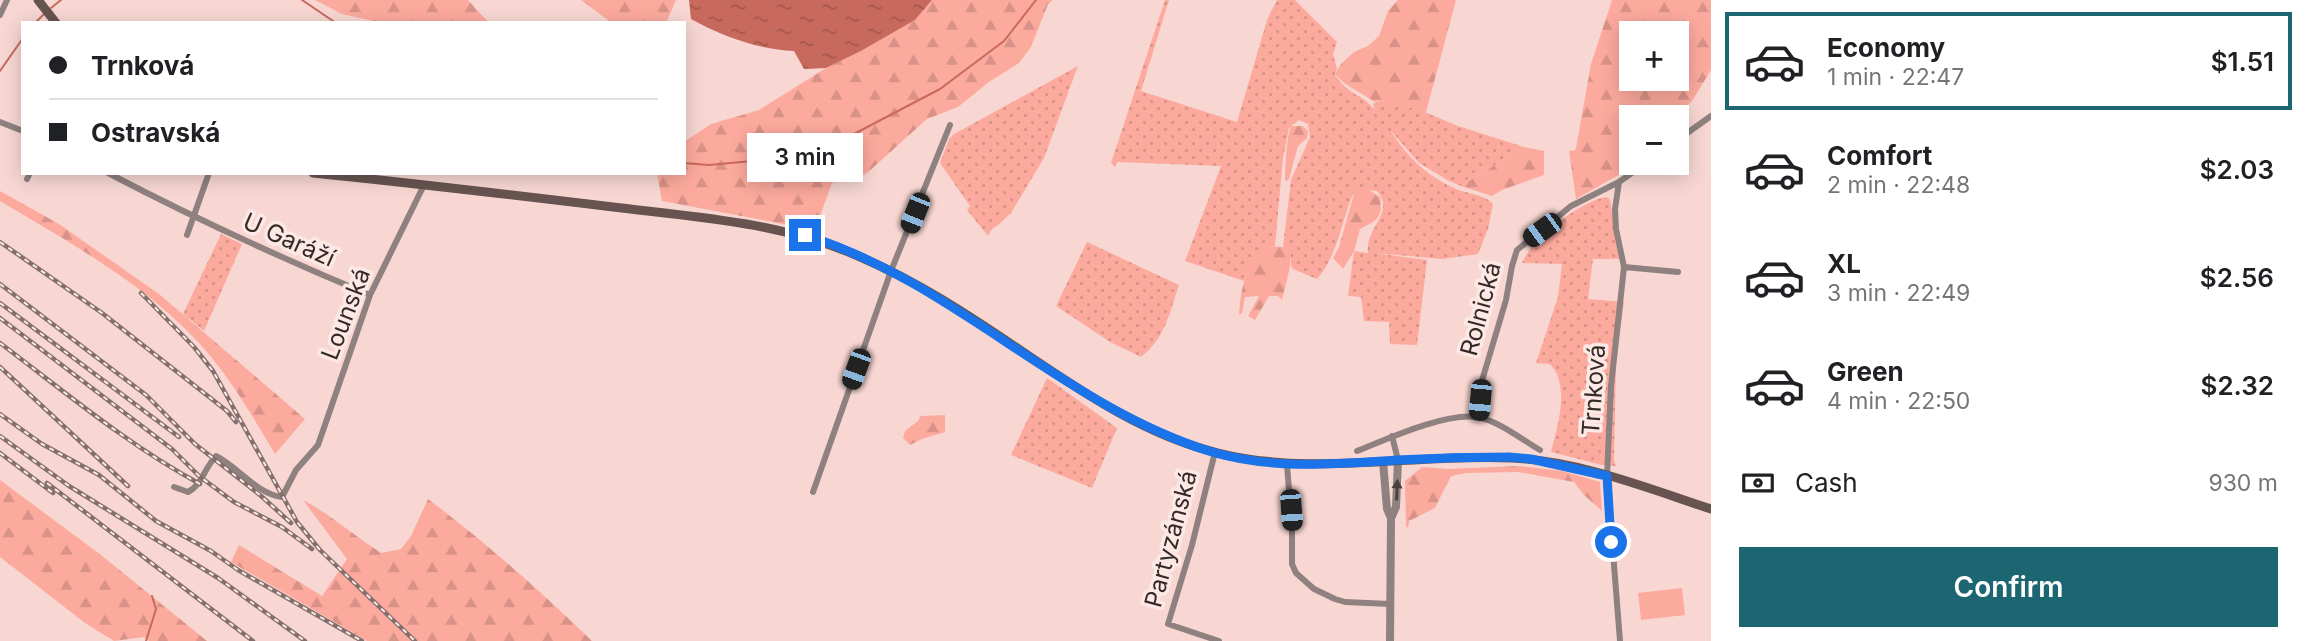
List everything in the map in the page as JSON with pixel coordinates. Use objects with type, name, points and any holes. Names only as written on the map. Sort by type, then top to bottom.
[{"type":"main road","points":[[40,2],[55,20]]},
{"type":"main road","points":[[332,175],[761,226],[812,237],[891,271],[941,298],[1107,406],[1146,427],[1215,452],[1287,465],[1487,457],[1531,459],[1607,476],[1711,509]]},
{"type":"street","points":[[0,15],[7,0]]},
{"type":"street","points":[[1689,132],[1711,116]]},
{"type":"street","points":[[0,122],[21,130]]},
{"type":"street","points":[[813,492],[891,271],[950,125]]},
{"type":"street","name":"U Garáží","points":[[112,175],[279,258],[370,295]]},
{"type":"street","points":[[187,235],[208,175]]},
{"type":"street","name":"Rolnická","points":[[1478,417],[1481,384],[1506,300],[1517,250],[1571,206],[1630,175]]},
{"type":"street","points":[[1619,183],[1615,209],[1616,229],[1624,267],[1678,272]]},
{"type":"street","name":"Lounská","points":[[174,487],[188,492],[195,488],[216,456],[271,495],[282,496],[296,470],[318,445],[370,295],[424,185]]},
{"type":"street","name":"Trnková","points":[[1620,641],[1607,476],[1611,386],[1624,267]]},
{"type":"street","points":[[1357,451],[1392,436],[1448,419],[1478,417],[1540,450]]},
{"type":"street","points":[[1390,641],[1391,518],[1396,507],[1398,460],[1392,436]]},
{"type":"street","name":"Partyzánská","points":[[1215,452],[1192,545],[1168,624],[1219,641]]},
{"type":"street","points":[[1383,461],[1387,509],[1391,518]]},
{"type":"street","points":[[1287,465],[1292,564],[1296,573],[1314,589],[1345,603],[1390,604]]},
{"type":"green space","points":[[315,0],[468,0],[487,21],[373,21],[342,14]]},
{"type":"green space","points":[[581,0],[676,0],[667,21],[609,21]]},
{"type":"green space","points":[[932,0],[1053,0],[1048,4],[1031,47],[1019,63],[989,82],[958,107],[927,119],[866,174],[832,183],[815,230],[662,201],[657,175],[686,175],[686,141],[711,124],[759,110],[826,68],[915,20]]},
{"type":"green space","points":[[1165,0],[1169,0],[1141,91],[1237,122],[1267,20],[1277,0],[1295,0],[1337,42],[1333,54],[1337,69],[1335,74],[1340,81],[1375,110],[1373,104],[1381,100],[1415,108],[1458,126],[1524,147],[1461,186],[1419,163],[1390,130],[1410,157],[1425,171],[1443,183],[1485,198],[1493,204],[1488,229],[1478,254],[1442,259],[1374,253],[1427,260],[1417,345],[1390,344],[1389,322],[1364,321],[1361,297],[1348,296],[1354,251],[1368,253],[1371,235],[1382,213],[1382,199],[1377,191],[1355,190],[1335,248],[1317,279],[1291,266],[1290,251],[1283,246],[1291,180],[1310,137],[1308,124],[1299,120],[1289,128],[1283,158],[1275,246],[1267,246],[1247,272],[1244,281],[1185,261],[1221,166],[1117,162],[1115,167],[1111,163]]},
{"type":"green space","points":[[1398,0],[1456,0],[1426,112],[1381,100],[1375,102],[1344,83],[1335,74],[1354,52],[1368,46],[1379,36],[1388,11]]},
{"type":"green space","points":[[1612,0],[1711,0],[1711,70],[1692,101],[1688,105],[1619,105],[1619,175],[1576,199],[1569,151],[1576,148],[1591,64]]},
{"type":"green space","points":[[1078,66],[1044,158],[1011,213],[992,229],[988,236],[967,210],[970,206],[940,163],[949,139]]},
{"type":"green space","points":[[1291,126],[1302,126],[1308,131],[1307,138],[1298,146],[1287,181],[1286,160]]},
{"type":"green space","points":[[1524,147],[1544,151],[1544,175],[1492,196],[1461,186]]},
{"type":"green space","points":[[1367,189],[1380,197],[1381,210],[1375,221],[1360,229],[1354,251],[1343,269],[1333,258],[1339,247],[1355,190]]},
{"type":"green space","points":[[0,191],[59,224],[159,294],[305,419],[275,454],[218,366],[175,319],[103,264],[0,201]]},
{"type":"green space","points":[[1606,197],[1610,199],[1619,259],[1593,259],[1588,299],[1624,302],[1616,363],[1616,466],[1551,452],[1561,407],[1560,384],[1550,364],[1536,363],[1558,297],[1562,264],[1522,263],[1535,243],[1558,222],[1584,206]]},
{"type":"green space","points":[[221,234],[242,244],[204,331],[183,314]]},
{"type":"green space","points":[[1087,242],[1179,285],[1161,333],[1141,357],[1110,342],[1056,306]]},
{"type":"green space","points":[[1267,246],[1285,247],[1290,251],[1290,267],[1282,300],[1278,296],[1269,296],[1255,320],[1248,316],[1259,296],[1245,297],[1242,313],[1239,315],[1241,296],[1249,268]]},
{"type":"green space","points":[[1047,378],[1117,428],[1092,488],[1011,455]]},
{"type":"green space","points":[[945,415],[945,432],[910,445],[903,438],[905,431],[919,420],[920,416]]},
{"type":"green space","points":[[1519,466],[1562,471],[1600,482],[1602,511],[1574,482],[1518,472],[1466,473],[1451,476],[1435,508],[1409,521],[1408,528],[1406,526],[1405,481],[1422,467],[1447,469]]},
{"type":"green space","points":[[0,480],[101,555],[207,641],[149,641],[144,637],[114,641],[85,623],[0,557]]},
{"type":"green space","points":[[428,499],[512,567],[592,641],[367,641],[231,562],[239,545],[322,596],[347,559],[303,500],[381,553],[401,549],[411,536]]},
{"type":"green space","points":[[1682,588],[1685,615],[1641,620],[1638,593]]},
{"type":"water","points":[[689,0],[932,0],[915,20],[861,51],[826,68],[804,69],[794,51],[741,41],[691,19]]},
{"type":"waterway","points":[[51,8],[61,0]]},
{"type":"waterway","points":[[302,0],[333,21]]},
{"type":"waterway","points":[[686,163],[709,165],[752,161],[812,142],[852,135],[940,89],[1004,41],[1036,0]]},
{"type":"waterway","points":[[37,21],[44,14]]},
{"type":"waterway","points":[[0,71],[21,41]]},
{"type":"waterway","points":[[146,641],[156,609],[152,596]]},
{"type":"railway","points":[[0,242],[102,313],[227,411],[236,422]]},
{"type":"railway","points":[[0,284],[146,395],[195,444],[291,523]]},
{"type":"railway","points":[[141,293],[194,347],[213,371],[297,522],[320,550],[415,641]]},
{"type":"railway","points":[[0,303],[179,437]]},
{"type":"railway","points":[[0,318],[172,449],[199,476],[234,502],[282,527],[312,549]]},
{"type":"railway","points":[[0,343],[122,435],[200,484]]},
{"type":"railway","points":[[0,367],[128,486]]},
{"type":"railway","points":[[0,414],[42,444],[99,475],[156,521],[362,641]]},
{"type":"railway","points":[[0,436],[69,486],[218,578],[305,641]]},
{"type":"railway","points":[[0,453],[53,493]]},
{"type":"railway","points":[[47,483],[253,641]]},
{"type":"route","points":[[805,235],[879,265],[930,292],[1084,393],[1146,427],[1170,438],[1215,452],[1287,465],[1509,457],[1569,466],[1607,476],[1611,542]]}]
